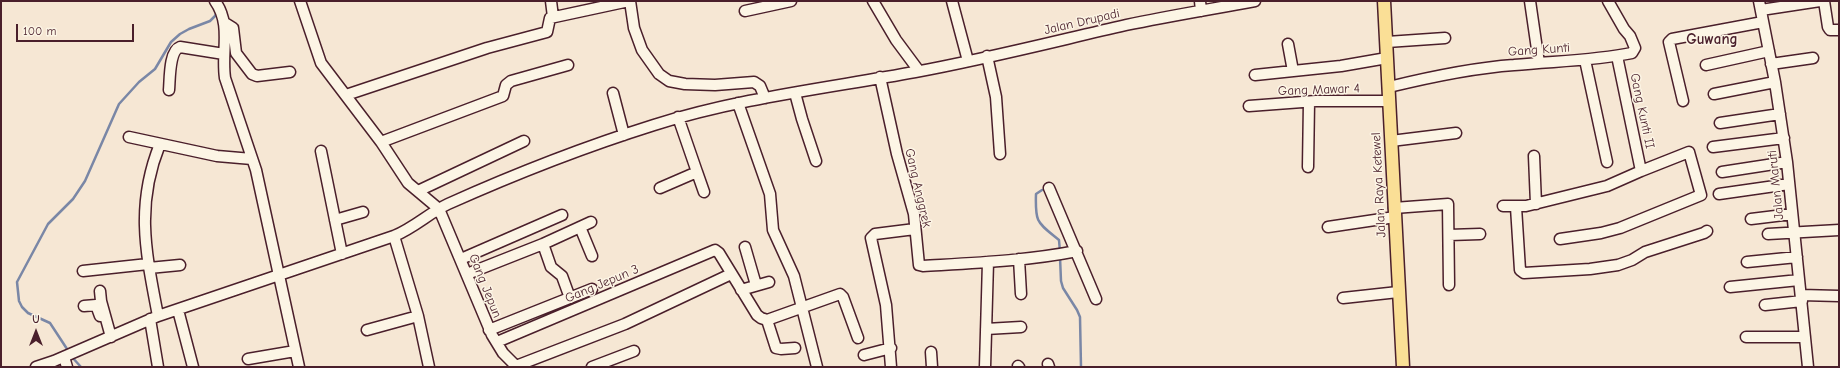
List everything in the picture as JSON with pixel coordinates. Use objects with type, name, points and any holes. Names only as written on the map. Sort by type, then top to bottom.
[{"type":"main road","name":"Jalan Raya Ketewel","points":[[1384,1],[1403,367]]},
{"type":"street","points":[[215,1],[222,13],[225,23],[225,78],[252,159],[299,367]]},
{"type":"street","points":[[300,1],[321,63],[381,142],[408,183],[438,209]]},
{"type":"street","points":[[551,1],[553,17]]},
{"type":"street","points":[[346,95],[487,48],[547,32],[549,19],[582,6],[630,1],[634,28],[642,50],[659,74],[669,81],[685,84],[715,85],[754,82],[760,86],[765,98]]},
{"type":"street","points":[[745,11],[791,1]]},
{"type":"street","points":[[873,1],[917,72]]},
{"type":"street","points":[[952,1],[968,61]]},
{"type":"street","name":"Jalan Drupadi","points":[[36,367],[58,364],[69,355],[154,318],[394,236],[409,229],[438,209],[491,185],[624,135],[678,117],[738,103],[880,77],[917,72],[1129,25],[1200,6],[1255,1]]},
{"type":"street","points":[[1530,1],[1539,64]]},
{"type":"street","name":"Gang Kunti","points":[[1389,87],[1450,72],[1514,64],[1539,64],[1585,60],[1632,53],[1635,48],[1630,36],[1624,29],[1608,1]]},
{"type":"street","points":[[1760,6],[1820,1]]},
{"type":"street","points":[[1824,1],[1828,27],[1830,30],[1839,30]]},
{"type":"street","name":"Jalan Maruti","points":[[1760,6],[1784,138],[1808,367]]},
{"type":"street","points":[[1683,101],[1668,42],[1672,38],[1763,22]]},
{"type":"street","points":[[225,23],[233,28],[236,52],[252,74],[257,76],[290,72]]},
{"type":"street","points":[[1387,42],[1445,38]]},
{"type":"street","points":[[1288,44],[1293,71]]},
{"type":"street","points":[[170,90],[170,68],[177,49],[180,47],[224,54]]},
{"type":"street","points":[[1706,64],[1769,51]]},
{"type":"street","points":[[987,56],[996,96],[1000,154]]},
{"type":"street","name":"Gang Kunti II","points":[[1617,56],[1642,171]]},
{"type":"street","points":[[1255,75],[1388,58]]},
{"type":"street","points":[[1771,64],[1813,58]]},
{"type":"street","points":[[1585,60],[1606,162]]},
{"type":"street","points":[[381,142],[503,96],[506,84],[510,81],[568,65]]},
{"type":"street","name":"Gang Anggrek","points":[[880,77],[897,154],[914,214],[918,264],[922,266],[988,262],[1055,256],[1077,251]]},
{"type":"street","points":[[1714,94],[1775,82]]},
{"type":"street","points":[[613,93],[624,135]]},
{"type":"street","points":[[795,93],[816,161]]},
{"type":"street","name":"Gang Mawar 4","points":[[1249,106],[1309,102],[1389,101]]},
{"type":"street","points":[[1308,166],[1309,102]]},
{"type":"street","points":[[738,103],[770,194],[774,230],[794,276],[817,367]]},
{"type":"street","points":[[1720,122],[1780,114]]},
{"type":"street","points":[[678,117],[704,192]]},
{"type":"street","points":[[1391,141],[1456,133]]},
{"type":"street","points":[[129,137],[217,156],[252,159]]},
{"type":"street","points":[[1714,147],[1784,138]]},
{"type":"street","points":[[418,191],[524,140]]},
{"type":"street","points":[[158,367],[144,228],[144,204],[148,179],[160,144]]},
{"type":"street","points":[[321,151],[342,254]]},
{"type":"street","points":[[1503,206],[1516,207],[1536,204],[1607,186],[1689,152],[1701,195],[1620,228],[1601,233],[1560,239]]},
{"type":"street","points":[[1534,156],[1536,204]]},
{"type":"street","points":[[1722,172],[1787,162]]},
{"type":"street","points":[[660,188],[697,172]]},
{"type":"street","points":[[1719,194],[1789,184]]},
{"type":"street","points":[[1049,188],[1077,251],[1096,299]]},
{"type":"street","points":[[1328,227],[1446,203],[1448,204],[1450,235],[1449,285]]},
{"type":"street","points":[[1516,207],[1520,270],[1524,273],[1590,268],[1627,262],[1645,252],[1707,231]]},
{"type":"street","name":"Gang Jepun","points":[[438,209],[461,259],[489,330],[503,353],[516,367]]},
{"type":"street","points":[[335,220],[363,212]]},
{"type":"street","points":[[1751,219],[1792,214]]},
{"type":"street","points":[[461,259],[562,215]]},
{"type":"street","points":[[467,274],[543,244],[591,222]]},
{"type":"street","points":[[580,227],[592,256]]},
{"type":"street","points":[[891,367],[891,348],[886,305],[871,238],[875,234],[915,229]]},
{"type":"street","points":[[1768,234],[1839,230]]},
{"type":"street","points":[[1450,235],[1480,234]]},
{"type":"street","points":[[394,236],[418,316],[429,367]]},
{"type":"street","points":[[543,244],[551,267],[562,276],[570,298]]},
{"type":"street","points":[[745,247],[756,285]]},
{"type":"street","name":"Gang Jepun 3","points":[[497,342],[717,251],[731,274]]},
{"type":"street","points":[[1747,262],[1797,257]]},
{"type":"street","points":[[1019,259],[1021,294]]},
{"type":"street","points":[[985,367],[988,262]]},
{"type":"street","points":[[83,271],[180,265]]},
{"type":"street","points":[[516,367],[625,324],[731,274],[758,317],[767,320],[802,306],[842,294],[858,338]]},
{"type":"street","points":[[1730,287],[1799,280]]},
{"type":"street","points":[[741,290],[769,282]]},
{"type":"street","points":[[489,330],[592,289]]},
{"type":"street","points":[[100,291],[109,338]]},
{"type":"street","points":[[1343,298],[1398,292]]},
{"type":"street","points":[[1765,305],[1801,298],[1839,296]]},
{"type":"street","points":[[84,306],[96,306],[109,338]]},
{"type":"street","points":[[178,310],[193,367]]},
{"type":"street","points":[[367,330],[418,316]]},
{"type":"street","points":[[767,320],[776,348],[795,348]]},
{"type":"street","points":[[986,329],[1021,327]]},
{"type":"street","points":[[1746,337],[1805,337]]},
{"type":"street","points":[[864,355],[891,348]]},
{"type":"street","points":[[248,359],[295,351]]},
{"type":"street","points":[[592,367],[634,351]]},
{"type":"street","points":[[931,352],[932,367]]},
{"type":"street","points":[[67,367],[69,355]]},
{"type":"waterway","points":[[69,352],[50,323],[28,313],[22,307],[19,301],[17,282],[48,224],[73,199],[85,181],[119,104],[139,82],[155,69],[171,42],[180,34],[189,29],[210,21],[215,16],[217,11]]},
{"type":"waterway","points":[[1042,190],[1036,194],[1037,217],[1042,225],[1059,240],[1060,252]]},
{"type":"waterway","points":[[1060,257],[1061,281],[1063,288],[1080,317],[1081,367]]},
{"type":"waterway","points":[[71,356],[81,367]]},
{"type":"district","name":"Guwang","points":[[1712,40]]}]
